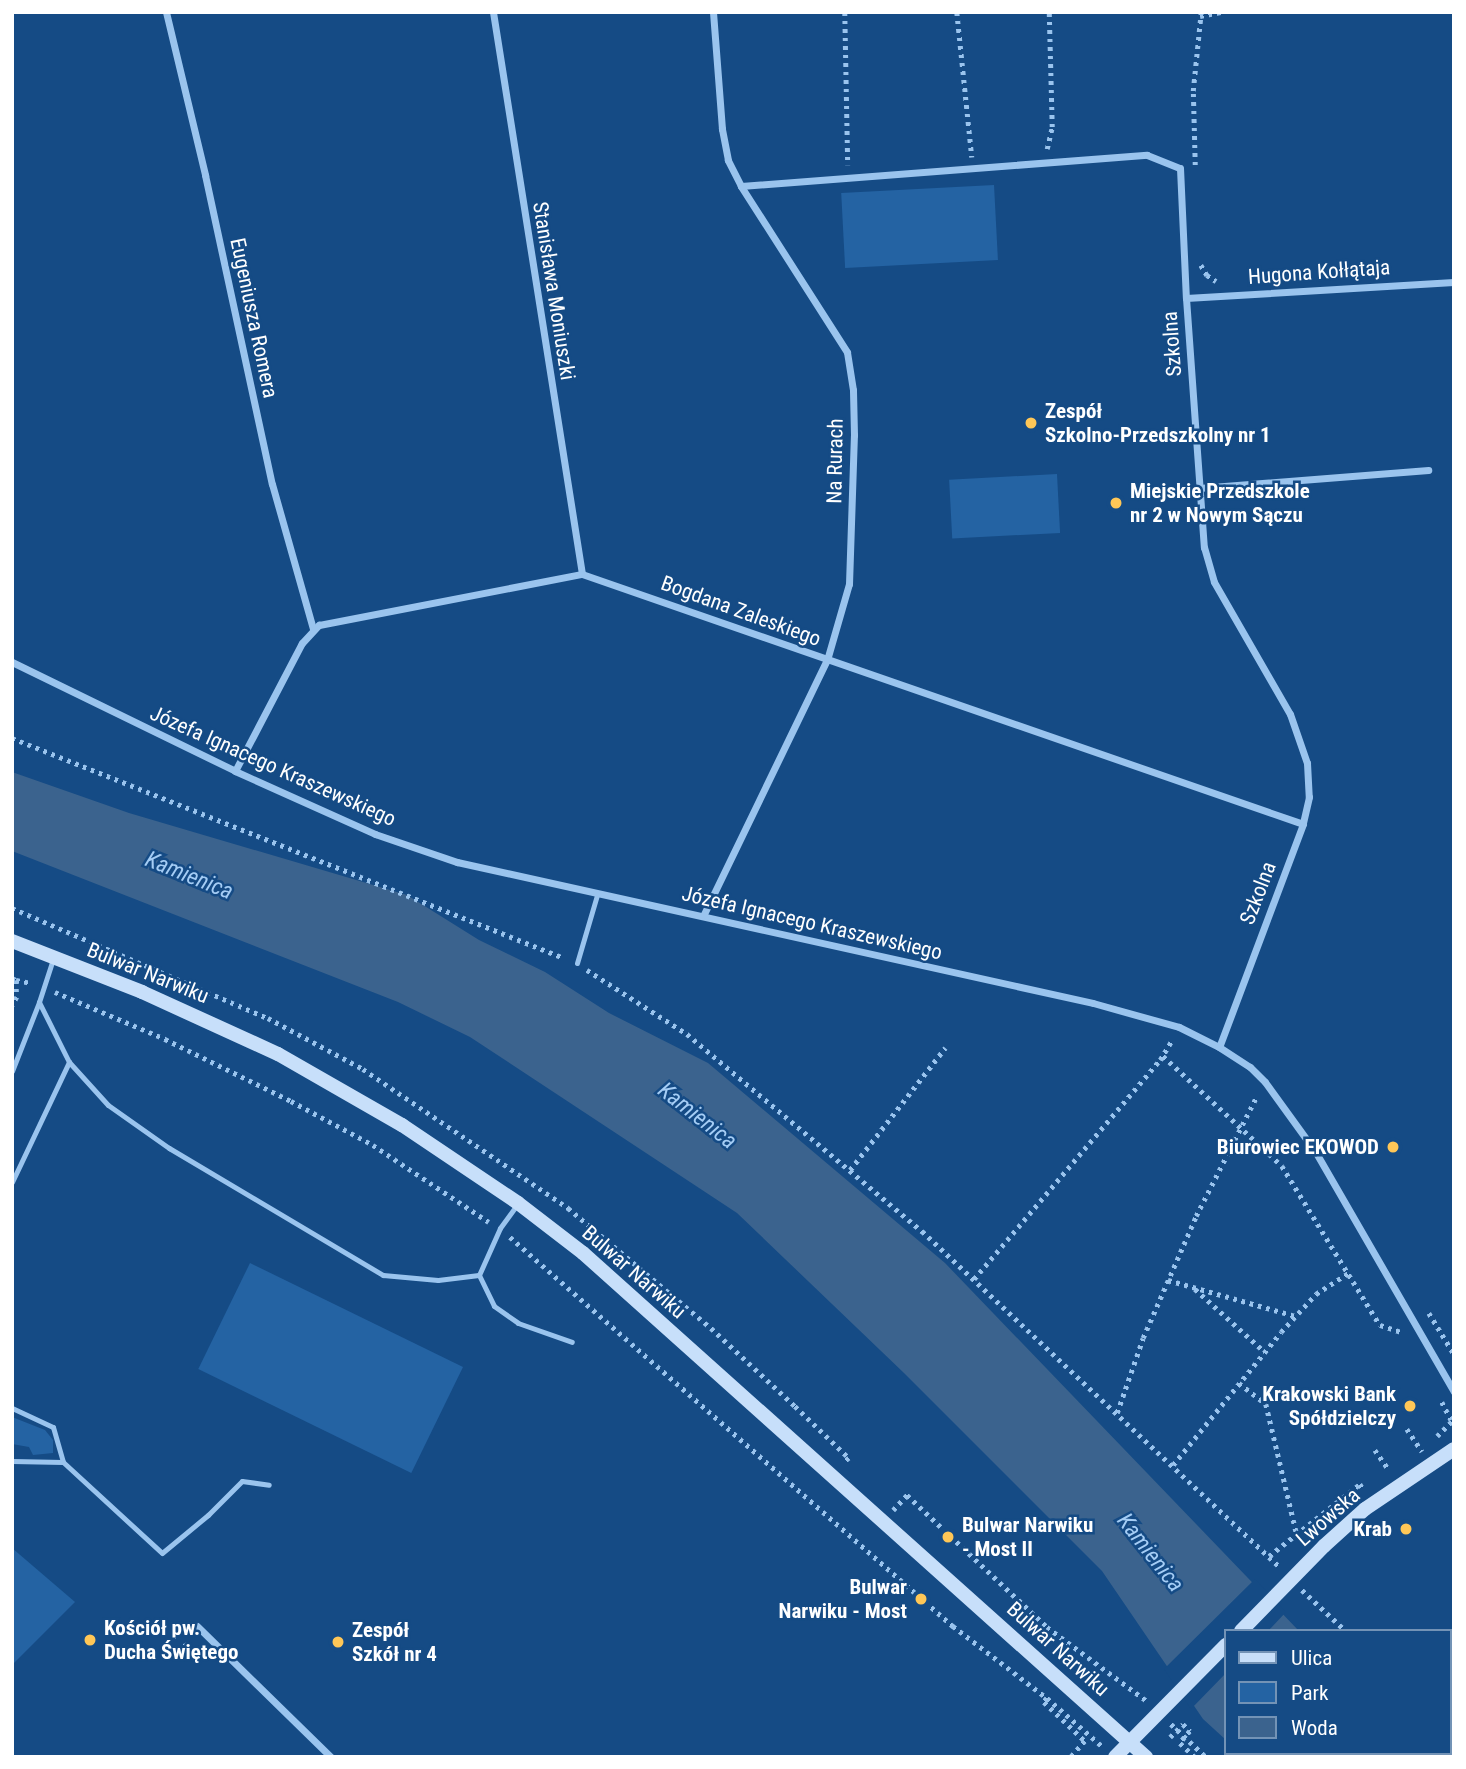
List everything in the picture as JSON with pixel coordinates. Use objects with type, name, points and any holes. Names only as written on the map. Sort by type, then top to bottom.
[{"type":"main road","name":"Bulwar Narwiku","points":[[12,941],[175,1006],[278,1054],[402,1125],[519,1203],[583,1253],[1146,1757]]},
{"type":"main road","name":"Lwowska","points":[[1243,1629],[1324,1546],[1366,1509],[1454,1449]]},
{"type":"main road","points":[[1110,1753],[1224,1647]]},
{"type":"street","name":"Eugeniusza Romera","points":[[166,12],[205,175],[272,484],[313,629]]},
{"type":"street","name":"Stanisława Moniuszki","points":[[493,12],[582,574]]},
{"type":"street","name":"Na Rurach","points":[[704,914],[827,660],[849,584],[853,390],[847,352],[741,186],[728,160],[722,129],[713,12]]},
{"type":"street","name":"Szkolna","points":[[741,186],[1147,155],[1181,167],[1186,298],[1204,547],[1214,582],[1299,734],[1307,763],[1309,797],[1303,824],[1219,1046]]},
{"type":"street","name":"Hugona Kołłątaja","points":[[1186,298],[1454,282]]},
{"type":"street","points":[[1199,488],[1428,470]]},
{"type":"street","points":[[235,771],[302,643],[319,625],[582,574]]},
{"type":"street","name":"Bogdana Zaleskiego","points":[[582,574],[1303,824]]},
{"type":"street","name":"Józefa Ignacego Kraszewskiego","points":[[12,662],[235,771],[375,834],[457,862],[597,895],[704,914],[951,973],[1093,1003],[1179,1027],[1219,1046],[1250,1067],[1265,1082],[1315,1151],[1454,1392]]},
{"type":"street","points":[[197,1626],[331,1757]]},
{"type":"lane","points":[[578,963],[597,895]]},
{"type":"lane","points":[[12,1070],[54,957]]},
{"type":"lane","points":[[39,1002],[69,1062],[108,1105],[169,1148],[383,1275],[438,1280],[479,1275]]},
{"type":"lane","points":[[12,1182],[69,1062]]},
{"type":"lane","points":[[519,1203],[500,1228],[479,1275],[494,1306],[518,1323],[572,1342]]},
{"type":"lane","points":[[12,1408],[53,1427],[63,1462],[162,1553],[208,1515],[242,1481],[269,1485]]},
{"type":"lane","points":[[12,1461],[63,1462]]},
{"type":"path","points":[[845,12],[849,178]]},
{"type":"path","points":[[957,12],[974,168]]},
{"type":"path","points":[[1044,164],[1052,127],[1049,12]]},
{"type":"path","points":[[1195,174],[1193,91],[1200,14],[1221,12]]},
{"type":"path","points":[[1200,254],[1202,267],[1207,275],[1224,282]]},
{"type":"path","points":[[12,738],[578,963],[687,1034],[850,1170],[974,1279],[1285,1573]]},
{"type":"path","points":[[12,1006],[17,997],[14,979],[44,987],[165,1039],[373,1145],[463,1207],[500,1228],[953,1626],[1047,1698],[1110,1753]]},
{"type":"path","points":[[974,1279],[1163,1056],[1179,1027]]},
{"type":"path","points":[[850,1170],[945,1048]]},
{"type":"path","points":[[1163,1056],[1282,1166],[1380,1325],[1404,1332],[1408,1339]]},
{"type":"path","points":[[1118,1413],[1143,1338],[1196,1216],[1265,1082]]},
{"type":"path","points":[[1173,1465],[1295,1316],[1316,1294],[1348,1273]]},
{"type":"path","points":[[1168,1280],[1295,1316]]},
{"type":"path","points":[[1192,1287],[1265,1352]]},
{"type":"path","points":[[1239,1383],[1266,1404],[1297,1535]]},
{"type":"path","points":[[1438,1395],[1451,1420]]},
{"type":"path","points":[[1407,1429],[1422,1451]]},
{"type":"path","points":[[1375,1450],[1389,1470]]},
{"type":"path","points":[[1269,1556],[1360,1484]]},
{"type":"path","points":[[860,1545],[907,1495],[1046,1627],[1152,1705]]},
{"type":"path","points":[[1293,1581],[1344,1629]]},
{"type":"path","points":[[177,1650],[189,1641]]},
{"type":"path","points":[[1047,1698],[1044,1702],[1085,1741],[1071,1757]]},
{"type":"path","points":[[1169,1721],[1177,1730]]},
{"type":"path","points":[[1170,1737],[1183,1724],[1190,1731],[1180,1743],[1195,1757]]},
{"type":"path","points":[[1185,1737],[1206,1757]]},
{"type":"green space","points":[[994,185],[998,260],[845,268],[841,193]]},
{"type":"green space","points":[[1057,474],[1060,533],[952,539],[949,480]]},
{"type":"green space","points":[[250,1263],[463,1367],[411,1473],[198,1369]]},
{"type":"green space","points":[[12,1417],[45,1430],[53,1440],[53,1453],[33,1455],[29,1447],[12,1444]]},
{"type":"green space","points":[[12,1548],[75,1602],[12,1665]]},
{"type":"water","name":"Kamienica","points":[[12,772],[129,813],[407,895],[479,940],[545,972],[609,1013],[708,1063],[945,1263],[1297,1629],[1224,1629],[1224,1738],[1203,1719],[1102,1571],[904,1373],[737,1213],[470,1037],[398,1002],[12,851]]},
{"type":"water","points":[[1242,1755],[1417,1755],[1417,1757]]},
{"type":"pier","points":[[1255,1579],[1286,1612],[1270,1629],[1224,1629],[1224,1675],[1191,1709],[1164,1669]]},
{"type":"place","name":"Zespół Szkolno-Przedszkolny nr 1","points":[[1031,423]]},
{"type":"place","name":"Miejskie Przedszkole nr 2 w Nowym Sączu","points":[[1116,503]]},
{"type":"place","name":"Biurowiec EKOWOD","points":[[1393,1147]]},
{"type":"place","name":"Krakowski Bank Spółdzielczy","points":[[1410,1406]]},
{"type":"place","name":"Krab","points":[[1406,1529]]},
{"type":"place","name":"Bulwar Narwiku - Most II","points":[[948,1537]]},
{"type":"place","name":"Bulwar Narwiku - Most","points":[[921,1599]]},
{"type":"place","name":"Kościół pw. Ducha Świętego","points":[[90,1640]]},
{"type":"place","name":"Zespół Szkół nr 4","points":[[338,1642]]}]
